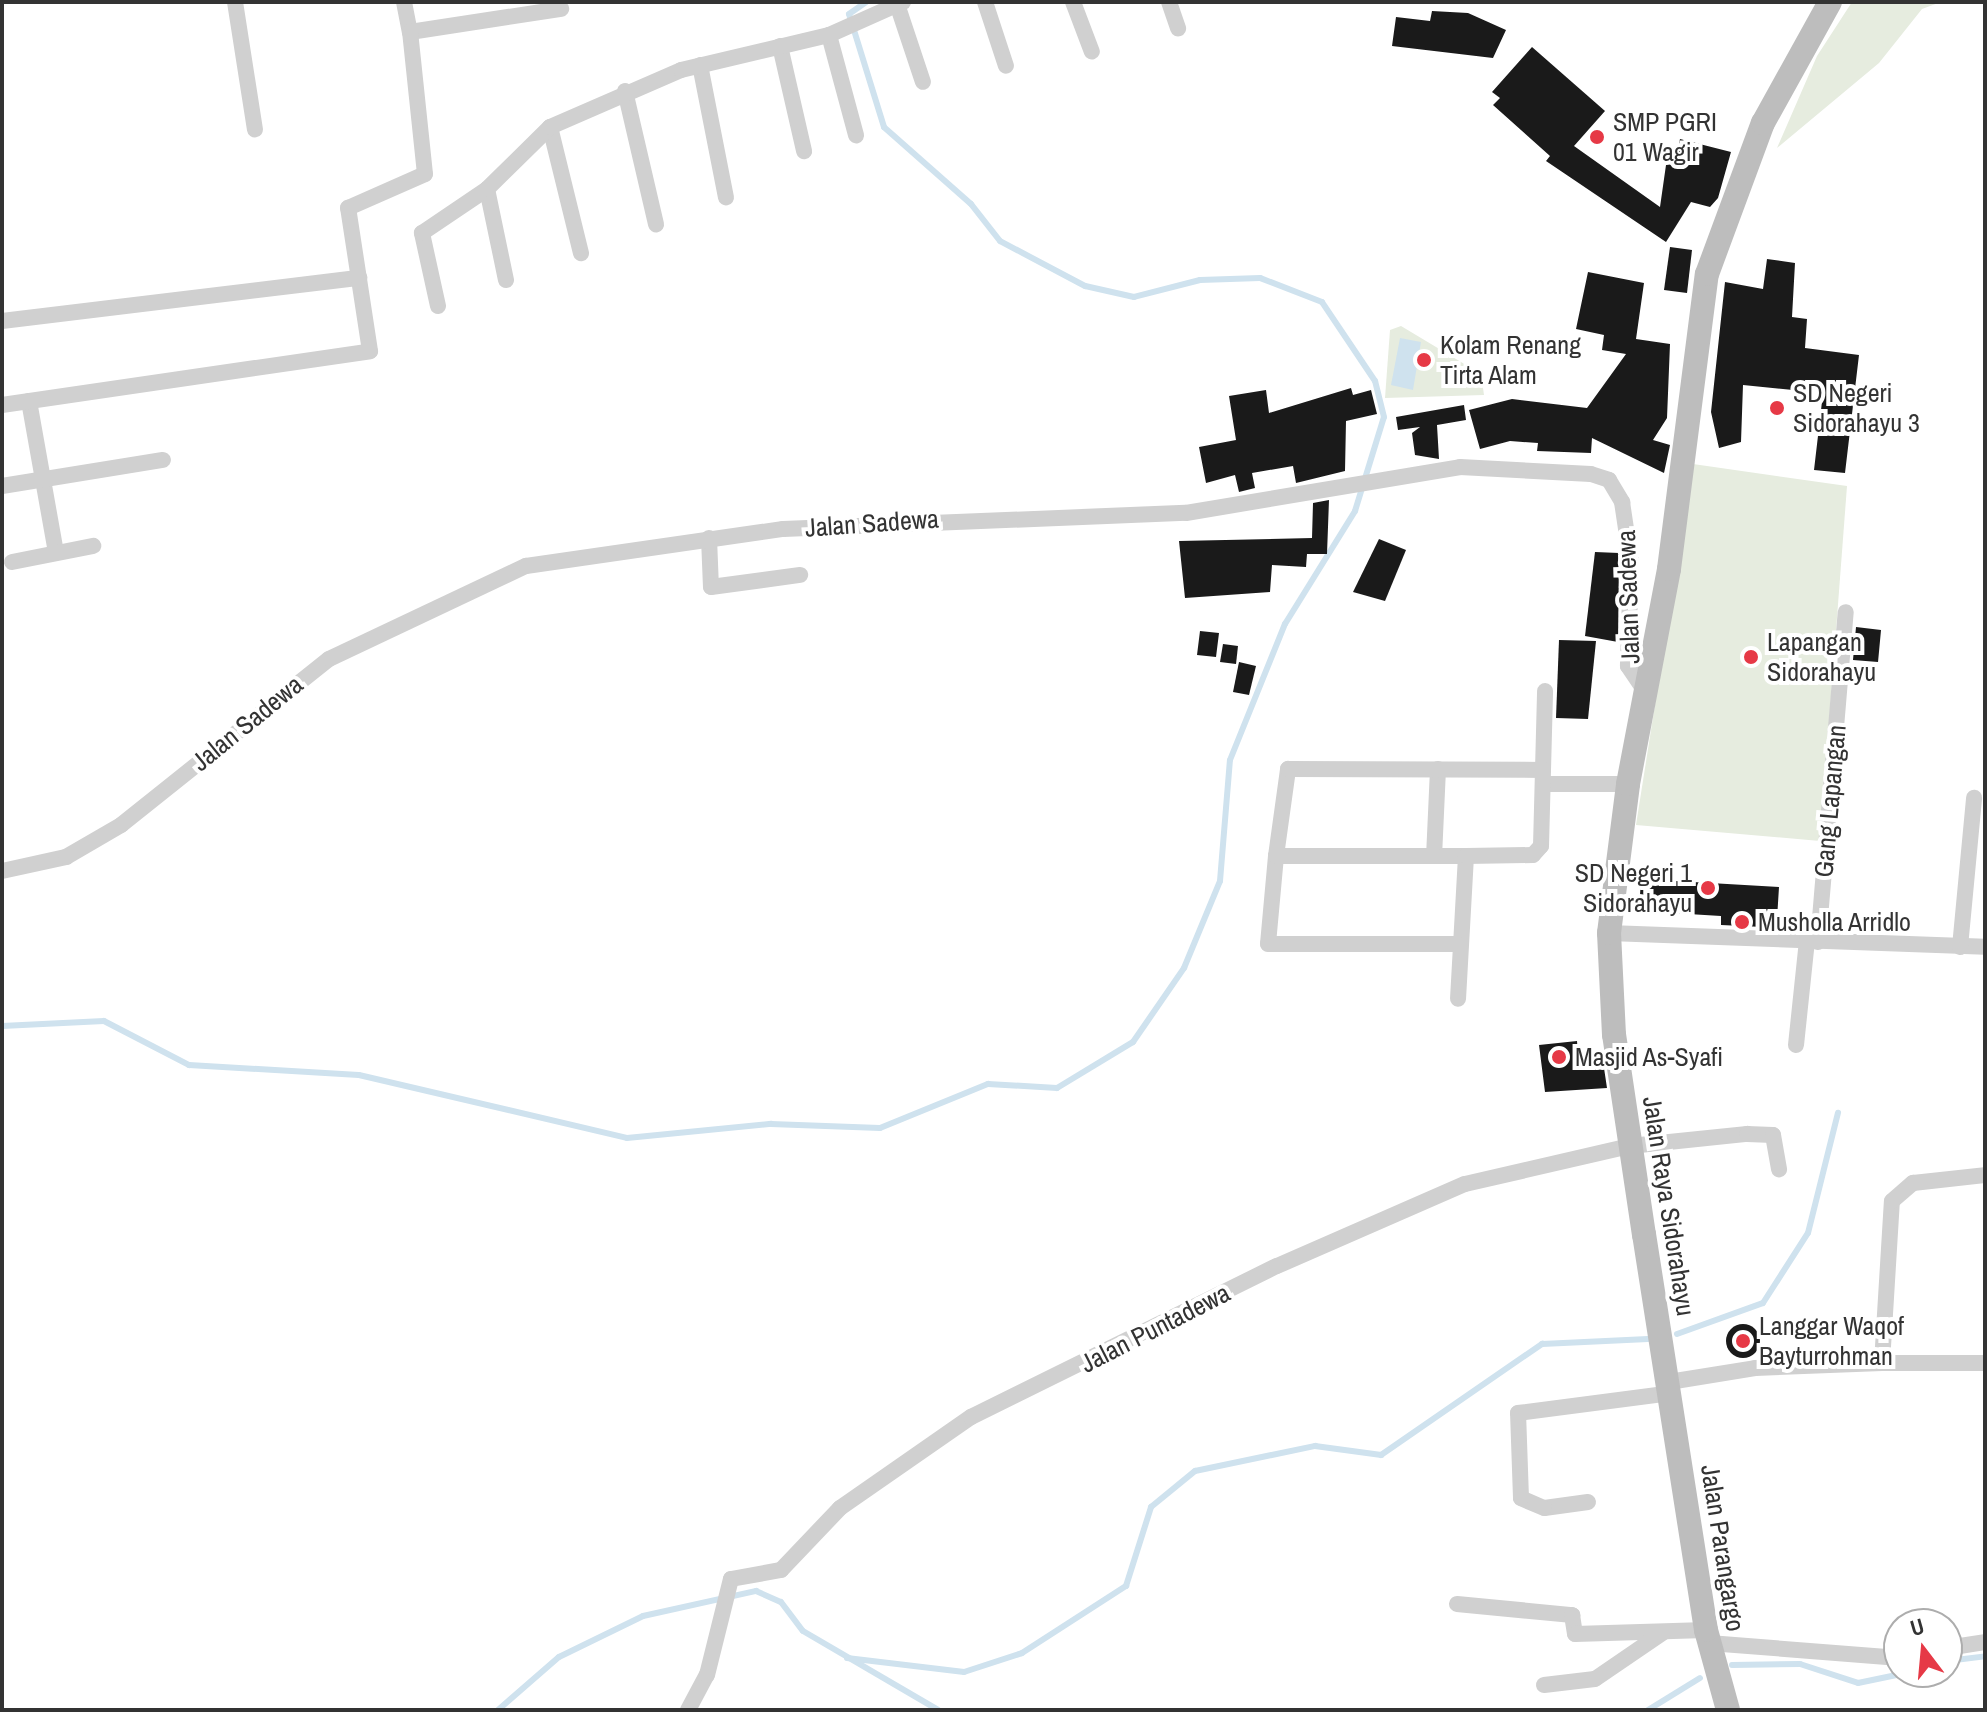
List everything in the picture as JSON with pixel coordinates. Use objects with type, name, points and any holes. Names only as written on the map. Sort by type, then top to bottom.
[{"type":"main road","name":"Jalan Raya Sidorahayu","points":[[1670,1387],[1614,1035],[1609,933],[1628,784],[1669,569],[1707,274],[1763,123],[1830,2]]},
{"type":"main road","name":"Jalan Parangargo","points":[[1670,1387],[1708,1636],[1728,1710]]},
{"type":"street","points":[[235,2],[255,129]]},
{"type":"street","points":[[2,405],[360,355],[370,351],[348,208],[425,174],[404,2]]},
{"type":"street","points":[[985,2],[1006,66]]},
{"type":"street","points":[[1073,2],[1092,52]]},
{"type":"street","points":[[1169,2],[1178,28]]},
{"type":"street","points":[[438,306],[422,233],[487,189],[550,127],[625,91],[700,65],[834,32],[900,3],[923,82]]},
{"type":"street","points":[[410,32],[561,9]]},
{"type":"street","points":[[834,32],[856,135]]},
{"type":"street","points":[[780,46],[804,151]]},
{"type":"street","points":[[700,65],[726,197]]},
{"type":"street","points":[[625,91],[656,224]]},
{"type":"street","points":[[550,127],[581,253]]},
{"type":"street","points":[[487,189],[506,280]]},
{"type":"street","points":[[2,321],[359,278]]},
{"type":"street","points":[[29,401],[56,552]]},
{"type":"street","points":[[2,486],[163,460]]},
{"type":"street","name":"Jalan Sadewa","points":[[2,871],[66,857],[121,825],[285,690],[376,633],[526,566],[709,538],[954,518],[1186,513],[1384,474],[1490,465],[1609,480],[1629,536],[1628,666],[1644,690]]},
{"type":"street","points":[[709,538],[711,587],[800,575]]},
{"type":"street","points":[[12,562],[93,546]]},
{"type":"street","name":"Gang Lapangan","points":[[1796,1045],[1812,942],[1846,612]]},
{"type":"street","points":[[1276,856],[1533,855],[1541,846],[1545,691]]},
{"type":"street","points":[[1456,944],[1268,944],[1288,769],[1438,769],[1628,784]]},
{"type":"street","points":[[1434,856],[1438,769]]},
{"type":"street","points":[[1960,947],[1974,798]]},
{"type":"street","points":[[1458,999],[1456,944],[1466,856]]},
{"type":"street","points":[[1609,933],[1985,947]]},
{"type":"street","name":"Jalan Puntadewa","points":[[688,1710],[707,1675],[725,1589],[735,1576],[781,1570],[840,1508],[971,1417],[1277,1266],[1465,1184],[1630,1146],[1766,1134],[1777,1141],[1779,1169]]},
{"type":"street","points":[[1882,1363],[1892,1201],[1913,1183],[1985,1175]]},
{"type":"street","points":[[1588,1502],[1544,1508],[1521,1498],[1518,1413],[1670,1387],[1755,1368],[1983,1363]]},
{"type":"street","points":[[1457,1604],[1572,1615],[1575,1634],[1664,1632],[1883,1656]]},
{"type":"street","points":[[1544,1685],[1595,1679],[1664,1632]]},
{"type":"street","points":[[1963,1645],[1985,1642]]},
{"type":"shaded area","points":[[1852,2],[1941,2],[1922,9],[1879,63],[1777,148],[1817,56]]},
{"type":"shaded area","name":"Kolam Renang Tirta Alam","points":[[1401,326],[1481,374],[1484,395],[1385,398],[1390,330]]},
{"type":"shaded area","name":"Lapangan Sidorahayu","points":[[1693,464],[1847,486],[1820,841],[1636,825]]},
{"type":"water","points":[[1400,338],[1421,342],[1413,390],[1391,385]]},
{"type":"building","points":[[1432,11],[1468,13],[1506,30],[1493,58],[1392,46],[1396,17],[1430,21]]},
{"type":"building","points":[[1532,47],[1605,111],[1574,146],[1660,207],[1668,151],[1677,153],[1680,139],[1731,152],[1718,198],[1710,207],[1691,202],[1666,242],[1546,161],[1550,156],[1493,105],[1500,98],[1492,92]]},
{"type":"building","points":[[1670,247],[1692,250],[1687,293],[1664,290]]},
{"type":"building","points":[[1767,259],[1795,263],[1792,317],[1807,319],[1805,348],[1859,355],[1845,473],[1814,470],[1823,393],[1743,385],[1741,442],[1719,448],[1711,412],[1725,282],[1763,289]]},
{"type":"building","points":[[1588,272],[1644,283],[1636,339],[1670,344],[1667,418],[1653,440],[1670,445],[1664,473],[1592,438],[1591,453],[1537,451],[1538,443],[1510,441],[1480,449],[1469,410],[1512,399],[1587,408],[1626,354],[1602,350],[1604,335],[1576,329]]},
{"type":"building","points":[[1351,388],[1353,395],[1371,390],[1377,414],[1346,421],[1345,471],[1296,483],[1293,466],[1252,473],[1255,488],[1239,492],[1235,475],[1206,483],[1199,447],[1236,440],[1229,396],[1266,390],[1269,413]]},
{"type":"building","points":[[1464,405],[1466,420],[1437,425],[1439,459],[1415,455],[1412,433],[1420,427],[1398,430],[1396,417]]},
{"type":"building","points":[[1329,500],[1327,554],[1307,554],[1306,567],[1272,565],[1270,592],[1185,598],[1179,541],[1312,538],[1313,503]]},
{"type":"building","points":[[1379,539],[1406,550],[1385,601],[1353,592]]},
{"type":"building","points":[[1595,552],[1619,553],[1618,642],[1585,636]]},
{"type":"building","points":[[1856,627],[1881,630],[1878,662],[1853,660]]},
{"type":"building","points":[[1200,631],[1219,633],[1216,657],[1197,655]]},
{"type":"building","points":[[1559,640],[1596,641],[1588,719],[1556,718]]},
{"type":"building","points":[[1223,644],[1238,646],[1236,664],[1220,662]]},
{"type":"building","points":[[1239,662],[1256,666],[1249,695],[1233,692]]},
{"type":"building","points":[[1641,879],[1779,887],[1777,919],[1764,918],[1763,927],[1721,925],[1721,916],[1639,911]]},
{"type":"building","name":"Masjid As-Syafi","points":[[1577,1041],[1579,1069],[1604,1068],[1607,1088],[1545,1092],[1539,1045]]},
{"type":"building","name":"Langgar Waqof Bayturrohman","points":[[1743,1324],[1755,1329],[1760,1341],[1755,1353],[1743,1358],[1731,1353],[1726,1341],[1731,1329]]},
{"type":"waterway","points":[[2,1026],[104,1021],[189,1065],[359,1075],[627,1138],[771,1124],[880,1128],[988,1084],[1057,1088],[1133,1042],[1184,968],[1220,881],[1230,760],[1285,624],[1355,511],[1384,417],[1375,381],[1322,302],[1260,278],[1200,280],[1134,297],[1085,286],[1000,241],[971,204],[884,127],[849,14],[866,2]]},
{"type":"waterway","points":[[1677,1334],[1763,1303],[1808,1233],[1838,1113]]},
{"type":"waterway","points":[[847,1658],[964,1672],[1022,1653],[1126,1586],[1151,1507],[1195,1471],[1315,1446],[1381,1455],[1542,1344],[1648,1339]]},
{"type":"waterway","points":[[498,1710],[559,1657],[643,1616],[756,1591],[781,1602],[803,1631],[938,1710]]},
{"type":"waterway","points":[[1963,1659],[1985,1656]]},
{"type":"waterway","points":[[1732,1665],[1800,1664],[1858,1683],[1883,1678]]},
{"type":"waterway","points":[[1648,1710],[1700,1678]]},
{"type":"place","name":"SMP PGRI 01 Wagir","points":[[1597,137]]},
{"type":"place","name":"Kolam Renang Tirta Alam","points":[[1424,360]]},
{"type":"place","name":"SD Negeri Sidorahayu 3","points":[[1777,408]]},
{"type":"place","name":"Lapangan Sidorahayu","points":[[1751,657]]},
{"type":"place","name":"SD Negeri 1 Sidorahayu","points":[[1708,888]]},
{"type":"place","name":"Musholla Arridlo","points":[[1742,922]]},
{"type":"place","name":"Masjid As-Syafi","points":[[1559,1057]]},
{"type":"place","name":"Langgar Waqof Bayturrohman","points":[[1743,1341]]}]
